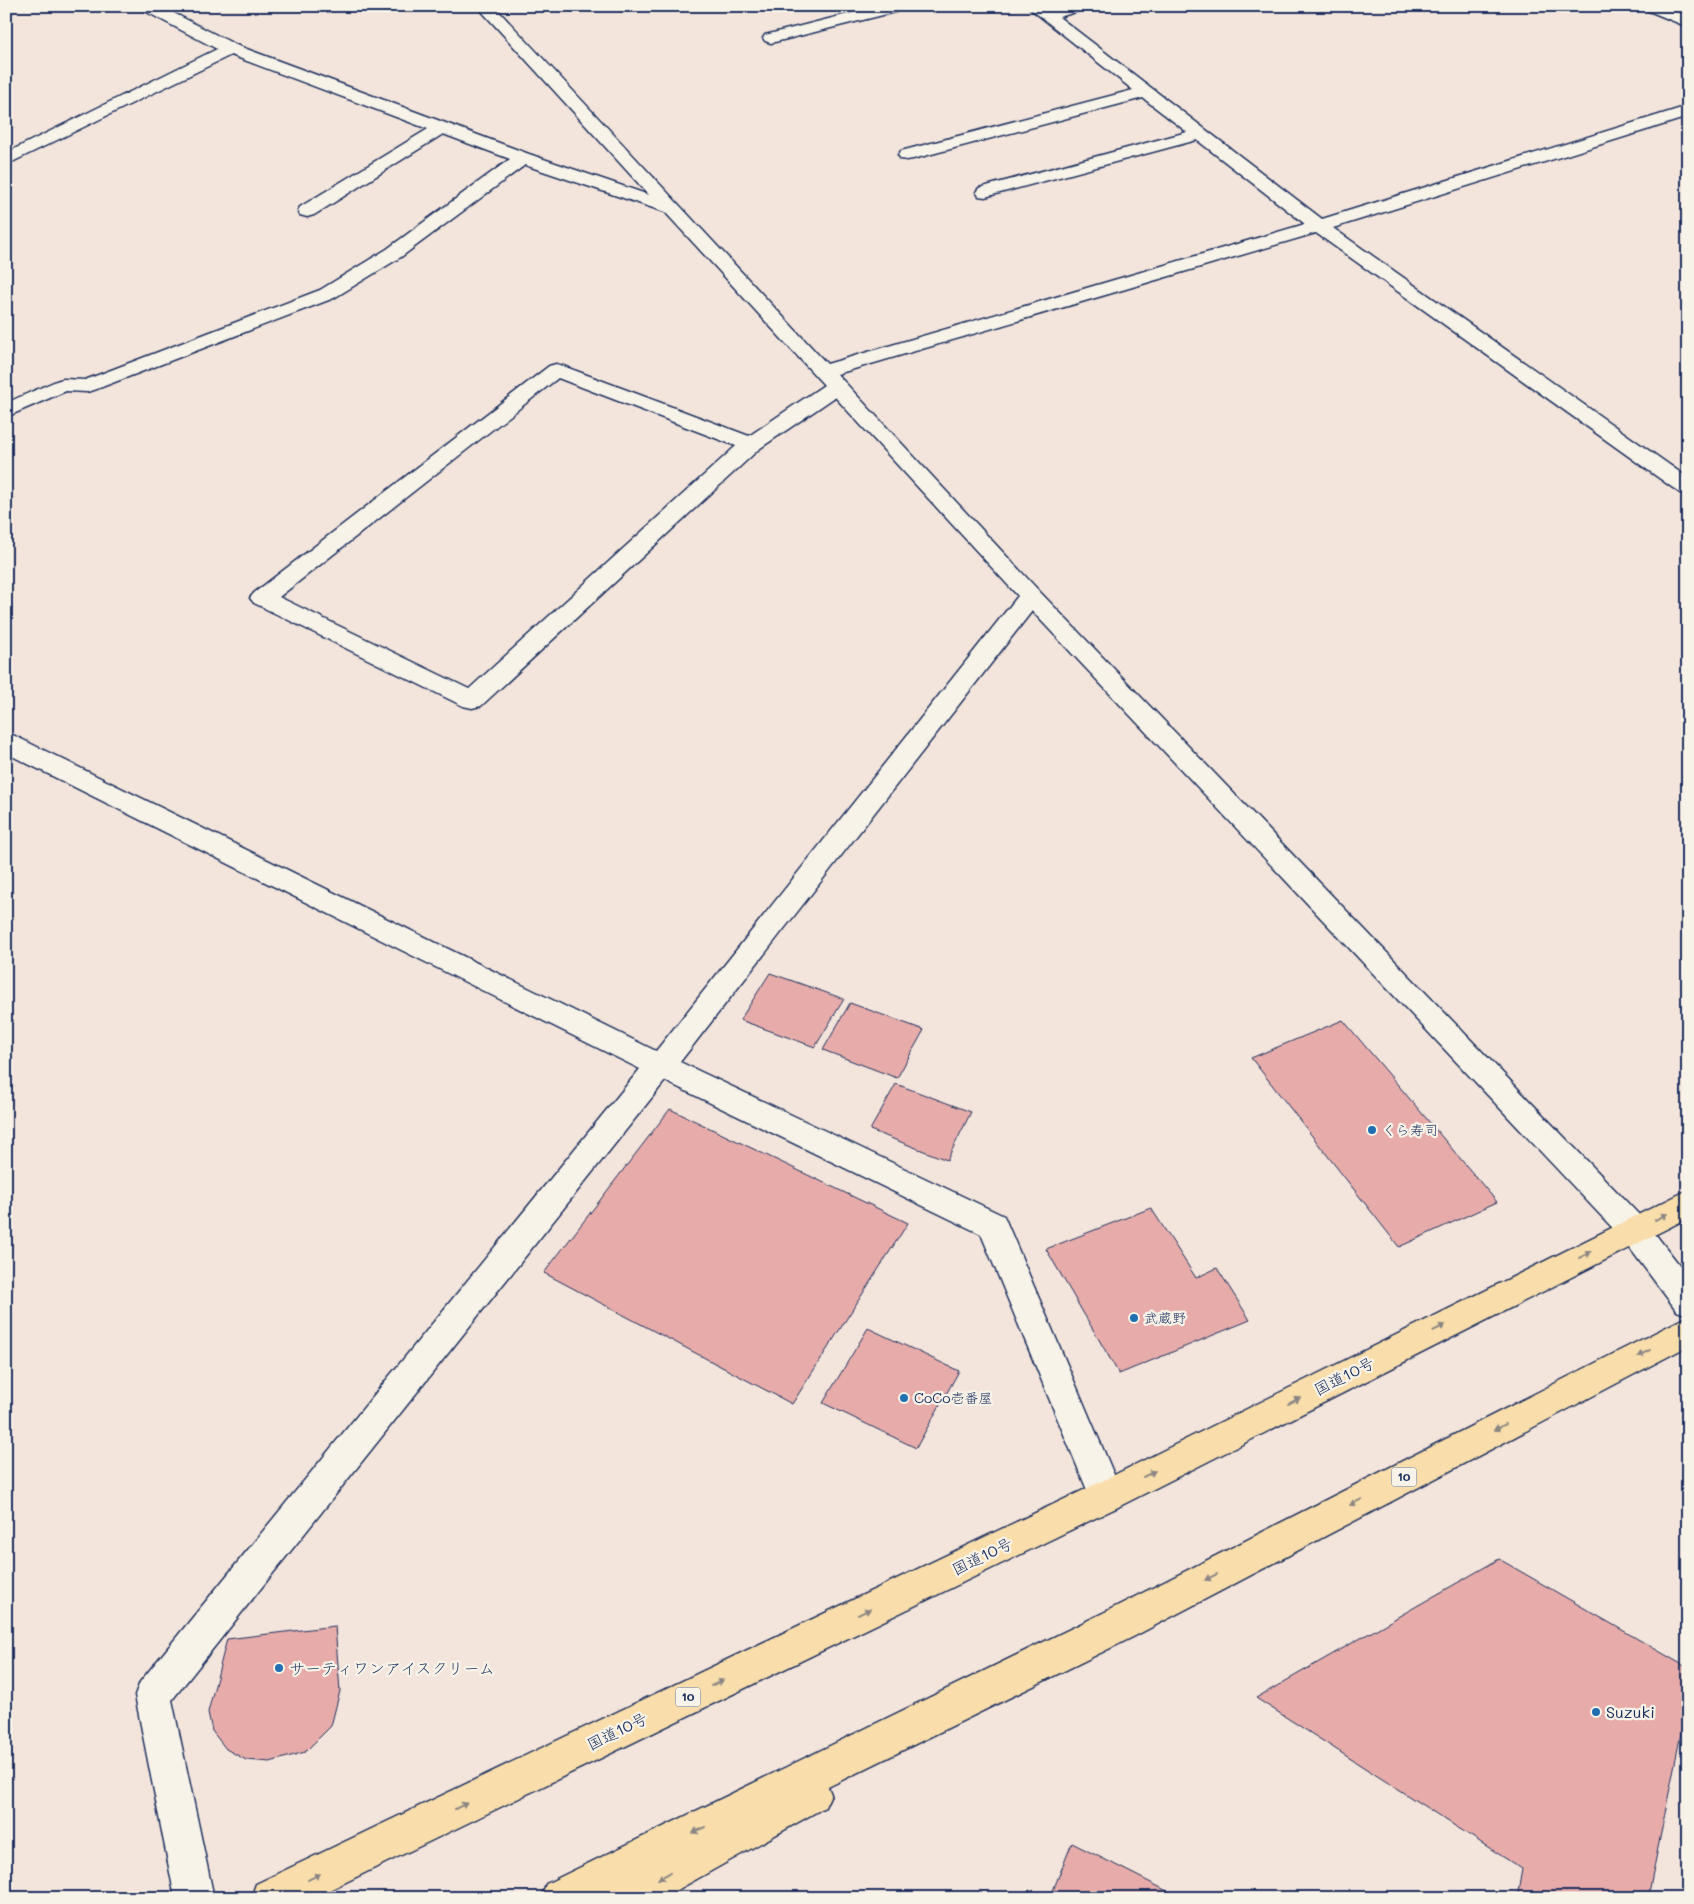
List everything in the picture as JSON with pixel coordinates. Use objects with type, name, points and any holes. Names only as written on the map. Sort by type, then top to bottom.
[{"type":"highway","name":"国道10号","points":[[270,1898],[1106,1496],[1688,1203]]},
{"type":"highway","name":"10","points":[[560,1898],[1120,1624],[1688,1330]]},
{"type":"highway","points":[[624,1898],[1120,1624]]},
{"type":"street","points":[[147,6],[230,49],[523,158],[670,208]]},
{"type":"street","points":[[485,6],[1031,596],[1634,1230],[1688,1301]]},
{"type":"street","points":[[771,38],[902,6]]},
{"type":"street","points":[[1040,10],[1080,6]]},
{"type":"street","points":[[1650,6],[1688,22]]},
{"type":"street","points":[[1040,10],[1319,226],[1688,488]]},
{"type":"street","points":[[6,160],[230,49]]},
{"type":"street","points":[[907,155],[1146,92]]},
{"type":"street","points":[[751,444],[556,370],[262,598],[472,700],[751,444],[831,378],[1688,111]]},
{"type":"street","points":[[307,211],[441,128]]},
{"type":"street","points":[[985,192],[1200,134]]},
{"type":"street","points":[[6,411],[63,385],[87,386],[327,294],[394,254],[523,158]]},
{"type":"street","points":[[195,1898],[153,1695],[660,1066],[1031,596]]},
{"type":"street","points":[[6,742],[660,1066],[992,1225],[1106,1496]]},
{"type":"building","points":[[770,973],[844,999],[815,1047],[740,1020]]},
{"type":"building","points":[[850,1003],[924,1030],[897,1078],[823,1050]]},
{"type":"building","name":"くら寿司","points":[[1343,1020],[1497,1202],[1399,1247],[1251,1058]]},
{"type":"building","points":[[896,1084],[971,1112],[947,1160],[870,1130]]},
{"type":"building","points":[[670,1109],[908,1223],[792,1404],[544,1273]]},
{"type":"building","points":[[1151,1208],[1196,1278],[1217,1268],[1250,1320],[1119,1374],[1046,1249]]},
{"type":"building","points":[[868,1328],[959,1371],[916,1448],[823,1403]]},
{"type":"building","points":[[1499,1559],[1688,1668],[1688,1698],[1648,1898],[1517,1898],[1522,1869],[1256,1698]]},
{"type":"building","points":[[335,1626],[340,1691],[331,1726],[305,1752],[270,1762],[246,1760],[226,1749],[212,1731],[208,1712],[227,1639]]},
{"type":"building","points":[[1072,1843],[1181,1898],[1050,1898]]},
{"type":"place","name":"くら寿司","points":[[1372,1130]]},
{"type":"place","name":"武蔵野","points":[[1134,1318]]},
{"type":"place","name":"CoCo壱番屋","points":[[904,1398]]},
{"type":"place","name":"サーティワンアイスクリーム","points":[[279,1668]]},
{"type":"place","name":"Suzuki","points":[[1596,1712]]}]
